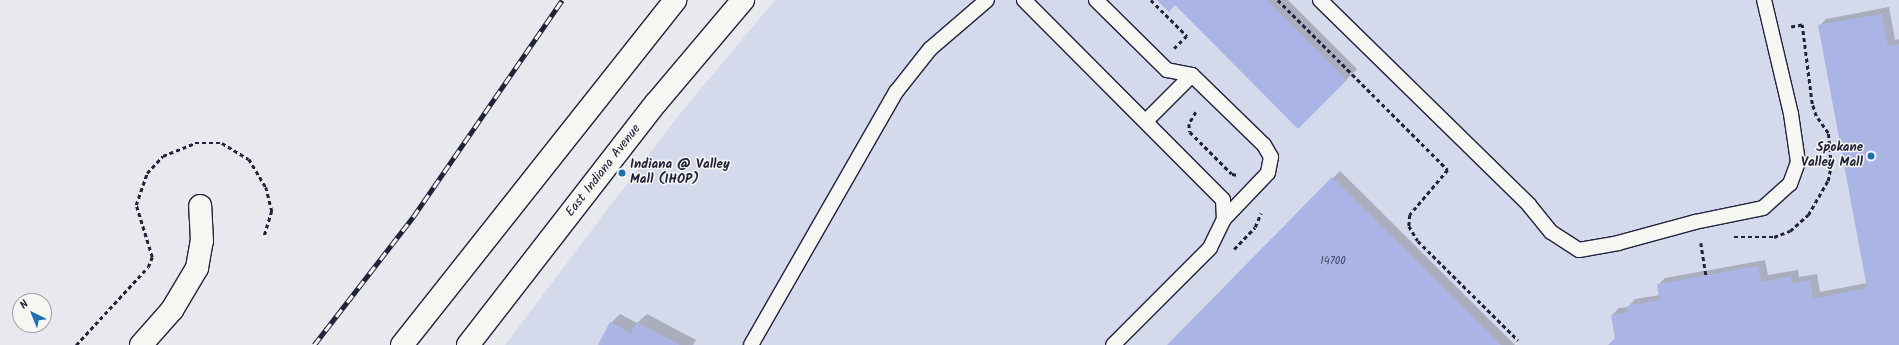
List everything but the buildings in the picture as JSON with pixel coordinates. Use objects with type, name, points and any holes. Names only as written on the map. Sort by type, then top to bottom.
[{"type":"main road","points":[[409,343],[675,0]]},
{"type":"main road","name":"East Indiana Avenue","points":[[468,345],[656,103],[743,0]]},
{"type":"main road","points":[[141,345],[172,310],[196,268],[202,241],[200,206]]},
{"type":"lane","points":[[751,345],[896,92],[930,49],[987,0]]},
{"type":"lane","points":[[1024,0],[1217,192],[1223,200],[1224,219]]},
{"type":"lane","points":[[1096,0],[1167,70],[1192,75],[1264,145],[1271,157],[1268,173],[1224,219],[1210,248],[1113,345]]},
{"type":"lane","points":[[1320,0],[1529,205],[1550,232],[1579,250],[1618,243],[1696,222],[1763,208],[1790,184],[1798,162],[1792,114],[1764,0]]},
{"type":"lane","points":[[1146,121],[1192,75]]},
{"type":"path","points":[[1151,0],[1187,36],[1173,50]]},
{"type":"path","points":[[1278,0],[1448,170],[1410,215],[1409,226],[1418,241],[1518,340]]},
{"type":"path","points":[[1196,112],[1189,124],[1190,132],[1232,174],[1240,176]]},
{"type":"path","points":[[1701,243],[1706,276]]},
{"type":"shaded area","points":[[775,0],[1899,0],[1899,345],[505,345],[678,116]]},
{"type":"railway","points":[[314,345],[413,217],[562,0]]},
{"type":"place","name":"Spokane Valley Mall","points":[[1871,156]]},
{"type":"place","name":"Indiana @ Valley Mall (IHOP)","points":[[622,173]]}]
